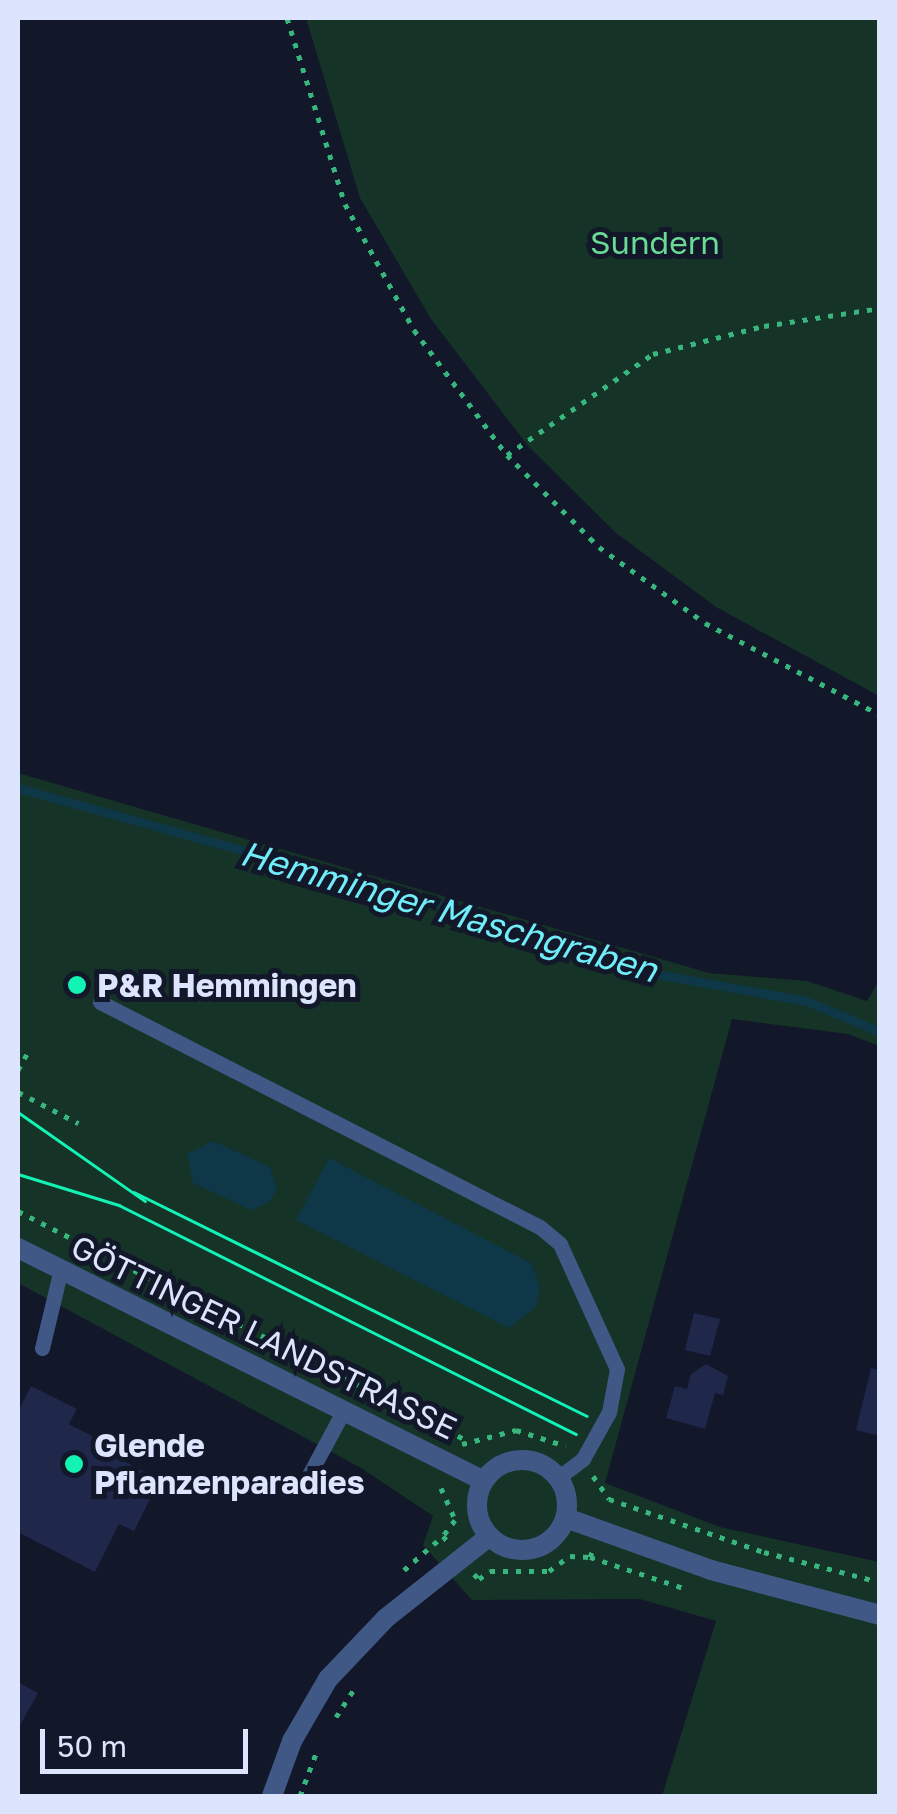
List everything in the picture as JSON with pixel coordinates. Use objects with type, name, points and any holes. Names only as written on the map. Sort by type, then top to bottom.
[{"type":"street","name":"GÖTTINGER LANDSTRASSE","points":[[18,1248],[484,1481]]},
{"type":"street","points":[[520,1459],[558,1477],[566,1518],[557,1534],[525,1550],[490,1536],[477,1504],[484,1481],[520,1459]]},
{"type":"street","points":[[566,1518],[711,1570],[880,1615]]},
{"type":"street","points":[[272,1796],[292,1741],[328,1679],[386,1618],[490,1536]]},
{"type":"lane","points":[[100,1002],[540,1227],[560,1244],[617,1370],[608,1412],[584,1459],[558,1477]]},
{"type":"lane","points":[[42,1348],[61,1269]]},
{"type":"lane","points":[[304,1484],[344,1410]]},
{"type":"path","points":[[287,18],[345,204],[414,330],[508,455],[600,547],[706,622],[880,716]]},
{"type":"path","points":[[508,455],[653,354],[764,326],[880,308]]},
{"type":"path","points":[[18,1070],[30,1048]]},
{"type":"path","points":[[18,1092],[78,1123]]},
{"type":"path","points":[[18,1210],[464,1439],[487,1442],[516,1430],[553,1437],[584,1459],[602,1493],[614,1501],[880,1582]]},
{"type":"path","points":[[442,1488],[464,1439]]},
{"type":"path","points":[[426,1480],[442,1488],[455,1520],[443,1536],[479,1579]]},
{"type":"path","points":[[463,1590],[490,1571],[549,1571],[570,1556],[590,1557],[614,1501]]},
{"type":"path","points":[[330,1726],[360,1680]]},
{"type":"path","points":[[300,1796],[320,1741]]},
{"type":"green space","name":"Sundern","points":[[306,18],[879,18],[879,696],[716,607],[616,533],[528,446],[431,319],[360,198]]},
{"type":"green space","points":[[18,773],[709,973],[807,981],[867,1001],[879,981],[879,1046],[848,1034],[732,1019],[605,1483],[720,1527],[879,1562],[879,1796],[662,1796],[716,1621],[640,1599],[472,1600],[423,1545],[433,1516],[361,1468],[18,1283]]},
{"type":"water","points":[[213,1141],[270,1167],[277,1189],[269,1202],[251,1210],[193,1183],[187,1154]]},
{"type":"water","points":[[329,1158],[531,1263],[540,1287],[536,1307],[509,1328],[296,1220]]},
{"type":"building","points":[[694,1313],[720,1319],[710,1356],[685,1350]]},
{"type":"building","points":[[706,1364],[728,1376],[723,1395],[715,1393],[705,1429],[666,1418],[675,1386],[687,1389],[691,1374]]},
{"type":"building","points":[[871,1368],[880,1370],[880,1436],[856,1430]]},
{"type":"building","name":"Glende Pflanzenparadies","points":[[31,1386],[77,1409],[69,1424],[104,1442],[101,1449],[160,1480],[134,1531],[119,1524],[95,1572],[18,1532],[18,1412]]},
{"type":"building","points":[[18,1682],[38,1693],[18,1729]]},
{"type":"waterway","name":"Hemminger Maschgraben","points":[[18,788],[452,908],[633,970],[807,1001],[880,1032]]},
{"type":"tram line","points":[[18,1112],[145,1201]]},
{"type":"tram line","points":[[18,1174],[119,1205],[576,1434]]},
{"type":"tram line","points":[[134,1192],[587,1416]]},
{"type":"place","name":"P&R Hemmingen","points":[[77,985]]},
{"type":"place","name":"Glende Pflanzenparadies","points":[[74,1464]]}]
